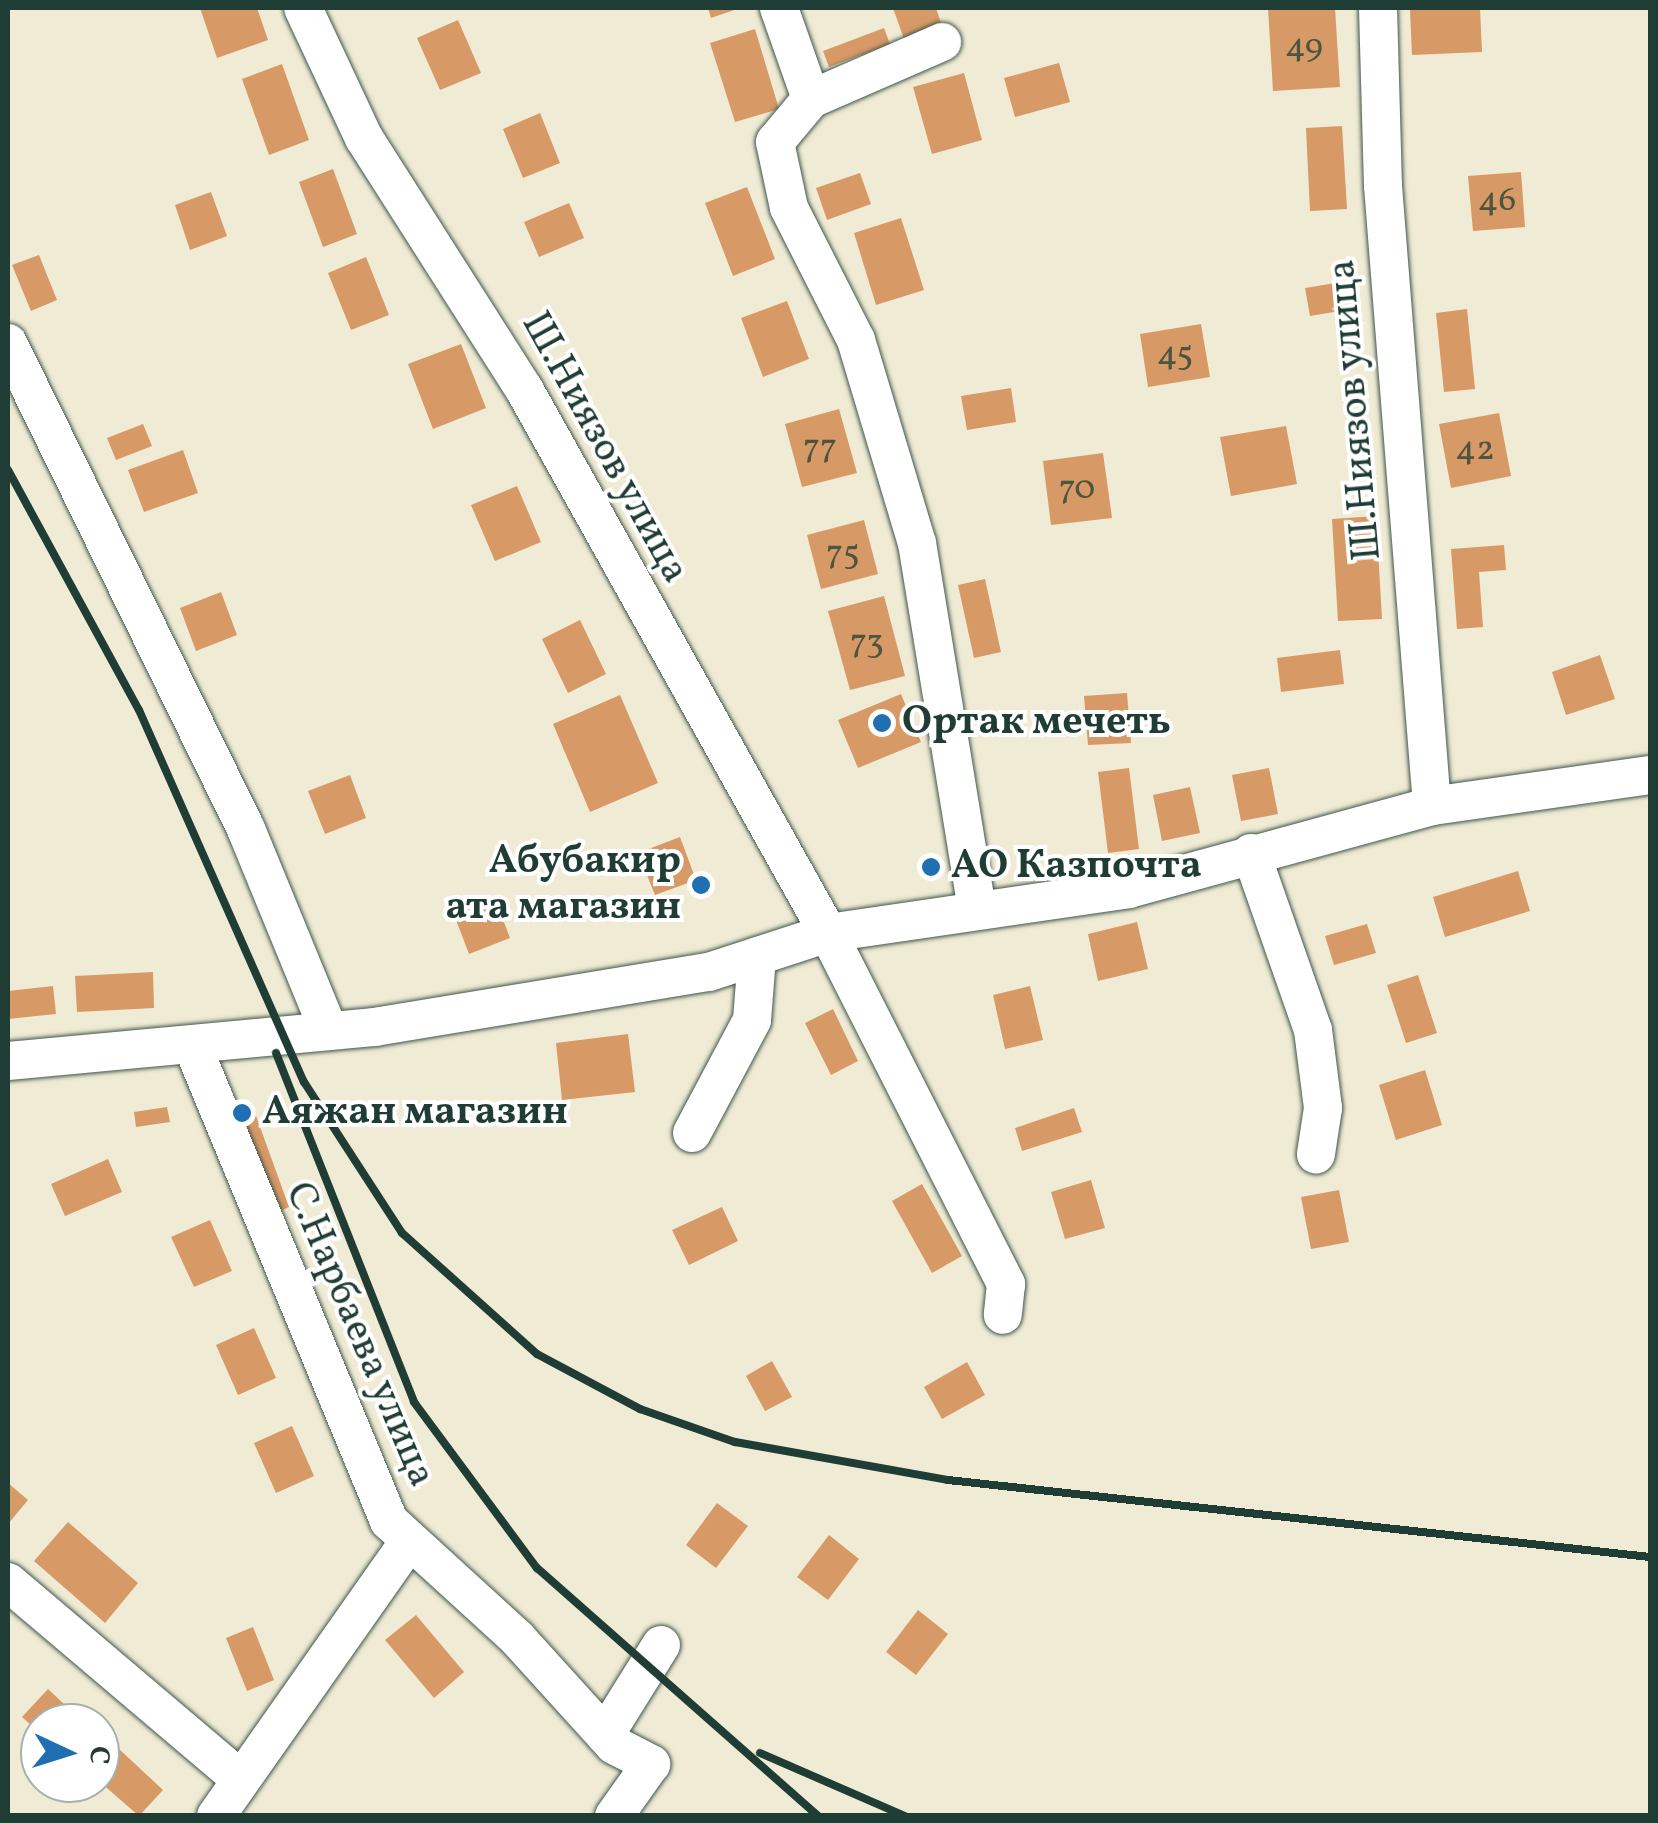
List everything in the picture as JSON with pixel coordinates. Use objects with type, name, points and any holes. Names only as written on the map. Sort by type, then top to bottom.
[{"type":"street","name":"Ш.Ниязов улица","points":[[304,8],[364,138],[524,389],[828,933],[1006,1284],[1003,1316]]},
{"type":"street","points":[[779,8],[810,99]]},
{"type":"street","name":"Ш.Ниязов улица","points":[[1378,8],[1383,186],[1432,806]]},
{"type":"street","points":[[942,42],[810,99],[775,142],[788,208],[856,340],[916,543],[976,908]]},
{"type":"street","points":[[8,343],[246,829],[329,1031]]},
{"type":"street","points":[[8,1061],[329,1031],[757,956],[828,933],[976,908],[1129,889],[1432,806],[1650,775]]},
{"type":"street","points":[[1251,854],[1313,1030],[1323,1108],[1316,1154]]},
{"type":"street","points":[[692,1133],[752,1020],[757,956]]},
{"type":"street","name":"С.Нарбаева улица","points":[[192,1045],[374,1488],[408,1543],[517,1638],[605,1735],[651,1764],[614,1816]]},
{"type":"street","name":"С.Нарбаева улица","points":[[216,1816],[239,1778],[408,1543]]},
{"type":"street","points":[[8,1582],[239,1778]]},
{"type":"street","points":[[605,1735],[661,1645]]},
{"type":"building","points":[[200,8],[257,8],[268,40],[217,58]]},
{"type":"building","points":[[708,8],[740,8],[711,18]]},
{"type":"building","points":[[893,8],[936,8],[942,26],[904,39]]},
{"type":"building","points":[[1268,8],[1335,8],[1340,87],[1273,91]]},
{"type":"building","points":[[1480,8],[1482,52],[1412,55],[1410,10]]},
{"type":"building","points":[[458,20],[481,73],[440,90],[417,38]]},
{"type":"building","points":[[884,28],[890,44],[829,67],[823,51]]},
{"type":"building","points":[[755,29],[779,109],[735,122],[710,43]]},
{"type":"building","points":[[1059,63],[1070,102],[1015,117],[1004,78]]},
{"type":"building","points":[[282,64],[309,140],[269,155],[242,79]]},
{"type":"building","points":[[964,73],[982,140],[932,154],[913,87]]},
{"type":"building","points":[[540,113],[560,163],[523,178],[503,129]]},
{"type":"building","points":[[1342,126],[1347,209],[1310,211],[1306,128]]},
{"type":"building","points":[[333,169],[357,234],[323,247],[299,182]]},
{"type":"building","points":[[1521,172],[1525,227],[1473,231],[1468,176]]},
{"type":"building","points":[[860,173],[871,204],[827,220],[816,188]]},
{"type":"building","points":[[747,187],[775,259],[733,276],[705,203]]},
{"type":"building","points":[[211,192],[227,236],[190,250],[175,205]]},
{"type":"building","points":[[569,203],[584,238],[539,257],[524,222]]},
{"type":"building","points":[[901,218],[924,290],[876,305],[854,233]]},
{"type":"building","points":[[39,255],[57,300],[31,311],[12,265]]},
{"type":"building","points":[[366,257],[389,315],[351,330],[328,273]]},
{"type":"building","points":[[1354,280],[1358,308],[1310,316],[1305,288]]},
{"type":"building","points":[[787,301],[809,359],[763,377],[741,318]]},
{"type":"building","points":[[1467,309],[1475,389],[1444,392],[1436,313]]},
{"type":"building","points":[[1201,324],[1210,377],[1148,387],[1140,334]]},
{"type":"building","points":[[461,344],[486,408],[433,429],[408,364]]},
{"type":"building","points":[[1011,388],[1016,422],[967,430],[961,396]]},
{"type":"building","points":[[839,409],[857,473],[802,487],[785,424]]},
{"type":"building","points":[[1499,413],[1511,476],[1451,488],[1439,424]]},
{"type":"building","points":[[143,424],[152,446],[116,460],[107,438]]},
{"type":"building","points":[[1286,426],[1297,484],[1231,496],[1220,437]]},
{"type":"building","points":[[183,450],[198,493],[144,512],[128,470]]},
{"type":"building","points":[[1103,453],[1112,518],[1051,525],[1043,461]]},
{"type":"building","points":[[517,486],[541,542],[495,561],[471,505]]},
{"type":"building","points":[[1376,516],[1382,619],[1338,621],[1332,519]]},
{"type":"building","points":[[864,520],[878,574],[821,589],[807,535]]},
{"type":"building","points":[[1504,545],[1506,570],[1479,572],[1483,627],[1457,629],[1451,549]]},
{"type":"building","points":[[985,579],[1001,652],[974,658],[958,585]]},
{"type":"building","points":[[221,592],[237,635],[196,651],[180,608]]},
{"type":"building","points":[[884,596],[905,676],[850,690],[828,611]]},
{"type":"building","points":[[580,620],[606,674],[568,693],[542,639]]},
{"type":"building","points":[[1340,650],[1344,684],[1281,692],[1277,658]]},
{"type":"building","points":[[1600,655],[1615,699],[1566,715],[1552,672]]},
{"type":"building","points":[[1127,693],[1131,743],[1088,745],[1084,696]]},
{"type":"building","points":[[901,694],[921,742],[858,768],[838,720]]},
{"type":"building","points":[[620,695],[658,783],[590,812],[553,724]]},
{"type":"building","points":[[1129,768],[1139,849],[1108,853],[1098,772]]},
{"type":"building","points":[[1269,768],[1278,814],[1241,821],[1232,775]]},
{"type":"building","points":[[350,775],[366,818],[325,834],[308,791]]},
{"type":"building","points":[[1190,787],[1200,833],[1162,841],[1153,795]]},
{"type":"building","points":[[680,837],[696,880],[655,895],[638,853]]},
{"type":"building","points":[[1518,871],[1530,911],[1445,937],[1433,897]]},
{"type":"building","points":[[494,896],[510,938],[469,954],[453,912]]},
{"type":"building","points":[[1137,922],[1148,969],[1098,981],[1088,934]]},
{"type":"building","points":[[1367,924],[1376,953],[1334,965],[1325,936]]},
{"type":"building","points":[[153,972],[154,1008],[77,1012],[75,976]]},
{"type":"building","points":[[1418,975],[1437,1033],[1406,1043],[1387,985]]},
{"type":"building","points":[[53,986],[56,1014],[8,1019],[8,991]]},
{"type":"building","points":[[1030,986],[1043,1040],[1005,1049],[993,995]]},
{"type":"building","points":[[833,1009],[858,1061],[831,1075],[805,1023]]},
{"type":"building","points":[[628,1034],[635,1092],[562,1100],[556,1043]]},
{"type":"building","points":[[1425,1070],[1442,1125],[1396,1140],[1379,1085]]},
{"type":"building","points":[[251,1102],[289,1207],[270,1216],[230,1111]]},
{"type":"building","points":[[167,1107],[170,1122],[136,1127],[134,1112]]},
{"type":"building","points":[[1074,1108],[1082,1132],[1022,1151],[1015,1128]]},
{"type":"building","points":[[108,1159],[122,1192],[65,1216],[51,1184]]},
{"type":"building","points":[[1091,1180],[1105,1228],[1065,1239],[1051,1192]]},
{"type":"building","points":[[922,1184],[962,1256],[932,1273],[892,1201]]},
{"type":"building","points":[[1339,1190],[1349,1242],[1311,1249],[1301,1197]]},
{"type":"building","points":[[722,1207],[738,1241],[689,1265],[672,1230]]},
{"type":"building","points":[[210,1220],[232,1271],[194,1287],[171,1237]]},
{"type":"building","points":[[254,1328],[276,1378],[238,1395],[216,1345]]},
{"type":"building","points":[[772,1361],[792,1397],[765,1411],[746,1376]]},
{"type":"building","points":[[967,1362],[985,1395],[942,1419],[924,1387]]},
{"type":"building","points":[[292,1426],[314,1476],[276,1493],[254,1443]]},
{"type":"building","points":[[8,1483],[28,1500],[8,1524]]},
{"type":"building","points":[[717,1503],[748,1526],[716,1568],[686,1545]]},
{"type":"building","points":[[68,1522],[138,1583],[105,1623],[34,1561]]},
{"type":"building","points":[[829,1535],[859,1559],[828,1600],[797,1577]]},
{"type":"building","points":[[918,1610],[948,1634],[916,1675],[886,1652]]},
{"type":"building","points":[[416,1615],[464,1672],[434,1698],[385,1640]]},
{"type":"building","points":[[253,1627],[274,1680],[247,1691],[226,1638]]},
{"type":"building","points":[[48,1689],[63,1703],[35,1703]]},
{"type":"building","points":[[120,1750],[163,1790],[139,1816],[120,1799]]},
{"type":"railway","points":[[8,470],[139,710],[304,1082],[402,1233],[537,1354],[640,1409],[735,1442],[948,1480],[1650,1557]]},
{"type":"railway","points":[[276,1053],[414,1402],[537,1568],[818,1816]]},
{"type":"railway","points":[[760,1753],[905,1816]]},
{"type":"place","name":"Ортак мечеть","points":[[882,723]]},
{"type":"place","name":"АО Казпочта","points":[[931,867]]},
{"type":"place","name":"Абубакир ата магазин","points":[[701,885]]},
{"type":"place","name":"Аяжан магазин","points":[[242,1113]]}]
